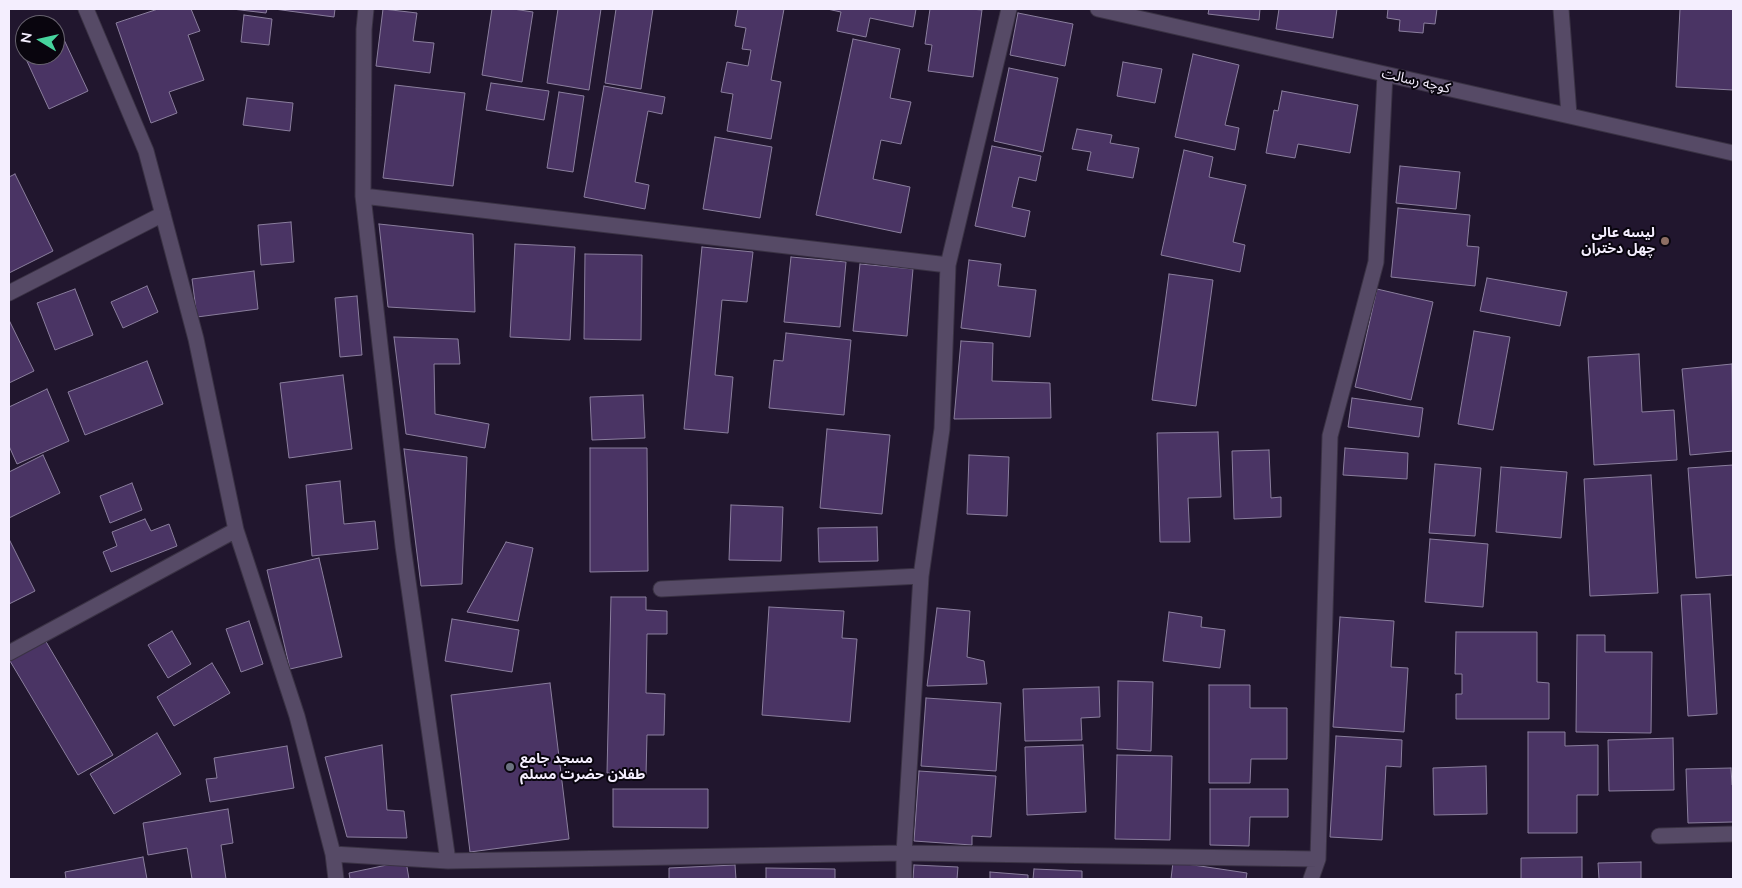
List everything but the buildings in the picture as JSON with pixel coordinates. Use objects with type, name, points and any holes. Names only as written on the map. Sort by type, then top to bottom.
[{"type":"street","points":[[86,9],[146,151],[196,339],[236,530],[297,716],[333,854],[336,879]]},
{"type":"street","points":[[366,9],[364,29],[363,196],[403,546],[448,861]]},
{"type":"street","points":[[904,879],[921,576],[942,429],[948,265],[1008,9]]},
{"type":"street","name":"کوچه رسالت","points":[[1098,9],[1733,153]]},
{"type":"street","points":[[1561,9],[1569,116]]},
{"type":"street","points":[[1311,879],[1318,859],[1330,436],[1376,262],[1385,74]]},
{"type":"street","points":[[363,196],[948,265]]},
{"type":"street","points":[[9,293],[163,214]]},
{"type":"street","points":[[9,653],[236,530]]},
{"type":"street","points":[[661,589],[921,576]]},
{"type":"street","points":[[1659,836],[1733,834]]},
{"type":"street","points":[[333,854],[448,861],[904,853],[1318,859]]},
{"type":"place","name":"لیسه عالی چهل دختران","points":[[1665,241]]},
{"type":"place","name":"مسجد جامع طفلان حضرت مسلم","points":[[510,767]]}]
